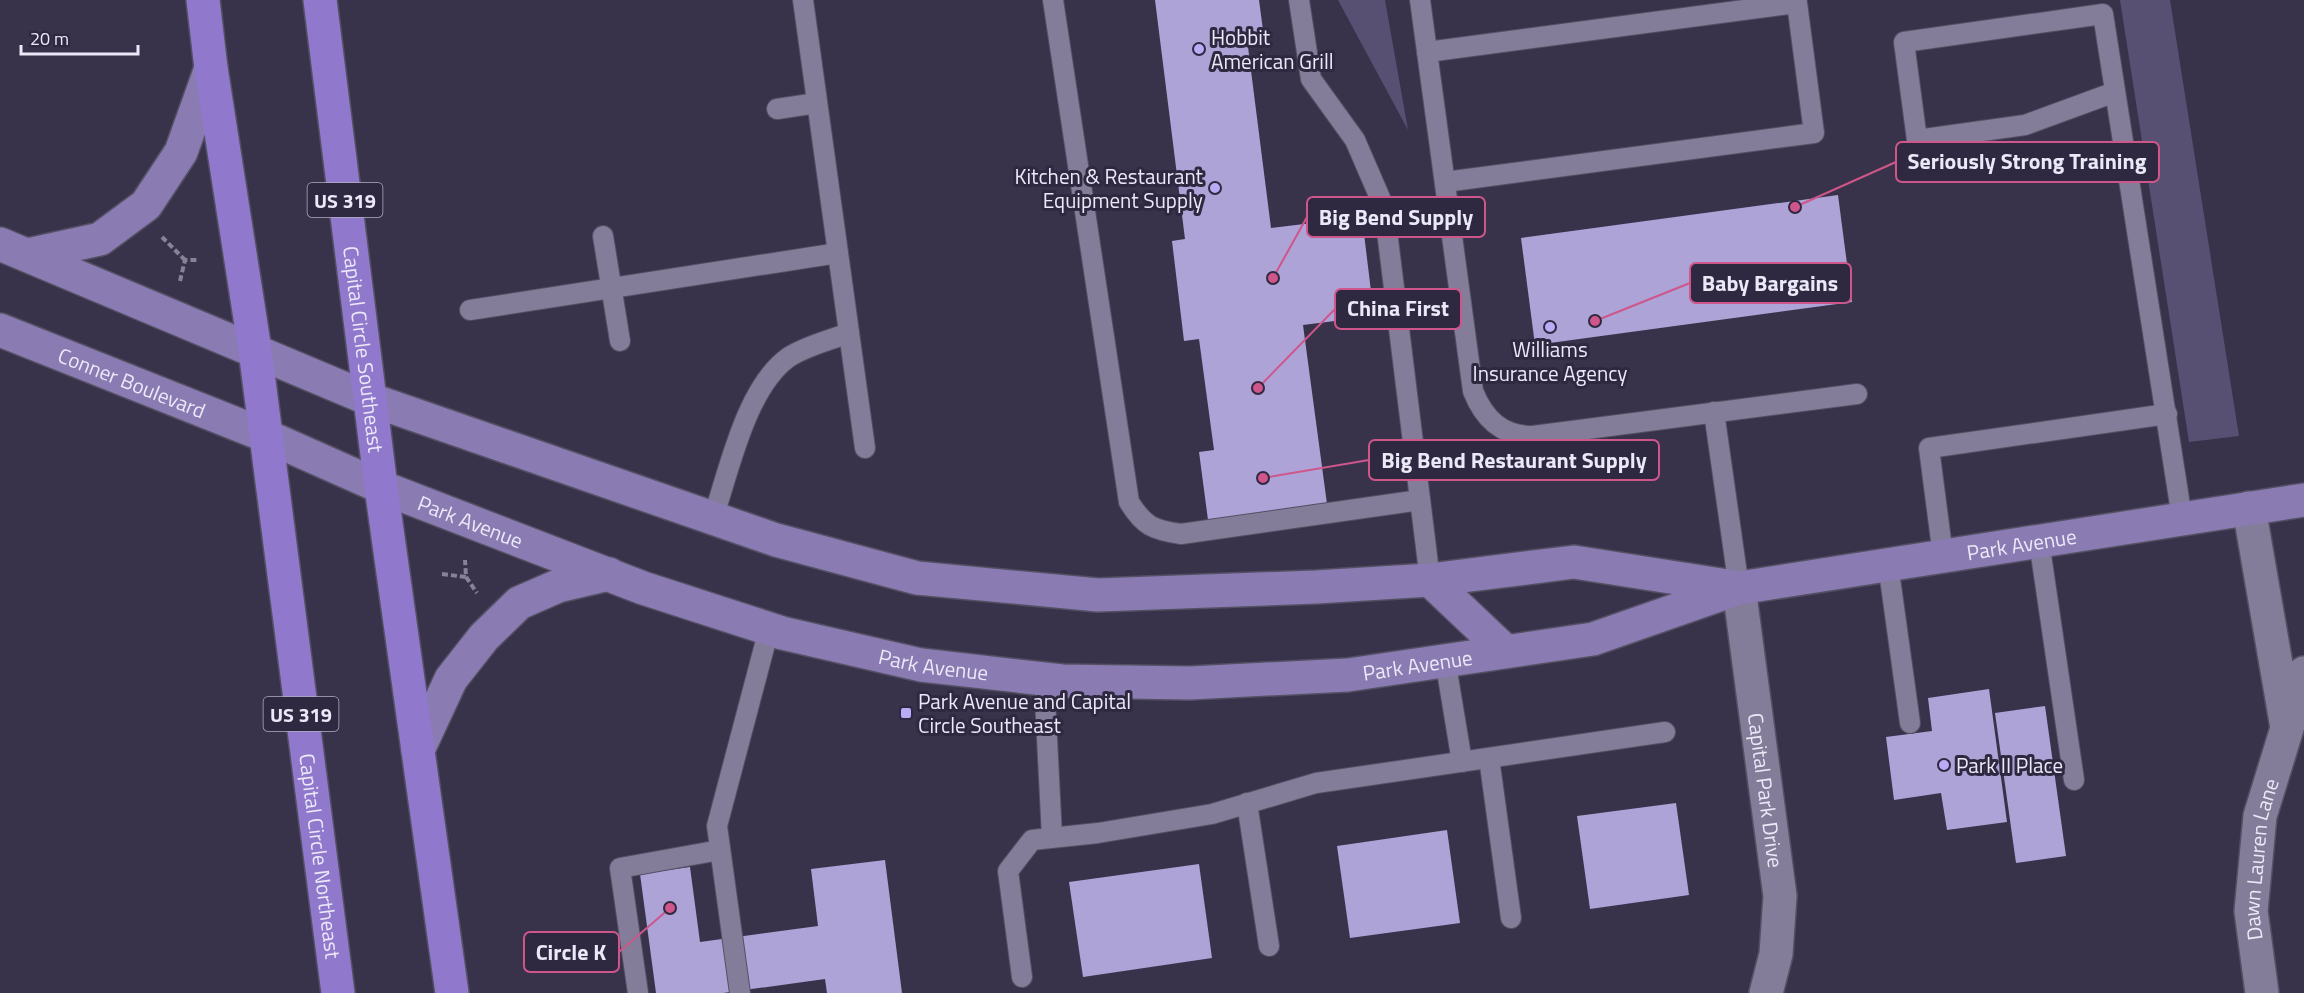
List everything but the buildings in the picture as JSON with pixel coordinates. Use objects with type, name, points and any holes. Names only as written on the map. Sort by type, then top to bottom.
[{"type":"main road","name":"US 319","points":[[203,0],[211,68],[255,350],[264,435]]},
{"type":"main road","name":"Capital Circle Southeast","points":[[321,0],[381,487]]},
{"type":"main road","points":[[14,249],[100,239],[146,205],[181,152],[211,68]]},
{"type":"main road","points":[[14,249],[255,350]]},
{"type":"main road","name":"Conner Boulevard","points":[[0,330],[264,435]]},
{"type":"main road","name":"Park Avenue","points":[[255,350],[369,399],[776,540],[916,578],[1098,595],[1316,587],[1430,580],[1574,562],[1739,588]]},
{"type":"main road","name":"Park Avenue","points":[[264,435],[381,487],[609,574],[769,629],[921,665],[1044,679],[1190,683],[1348,675],[1503,650],[1593,639],[1739,588],[2304,500]]},
{"type":"main road","name":"Capital Circle Northeast","points":[[264,435],[338,993]]},
{"type":"main road","name":"US 319","points":[[381,487],[452,993]]},
{"type":"main road","points":[[418,750],[451,679],[484,637],[519,603],[558,586],[609,574]]},
{"type":"main road","points":[[1430,580],[1503,650]]},
{"type":"street","name":"Dawn Lauren Lane","points":[[2249,508],[2287,727]]},
{"type":"street","name":"Capital Park Drive","points":[[1739,588],[1780,896],[1776,954],[1766,993]]},
{"type":"street","name":"Dawn Lauren Lane","points":[[2262,993],[2251,911],[2260,816],[2304,673]]},
{"type":"lane","points":[[803,0],[865,448]]},
{"type":"lane","points":[[1053,0],[1129,502],[1141,522],[1162,531],[1180,534],[1420,500]]},
{"type":"lane","points":[[1299,0],[1311,79],[1355,140],[1384,207],[1430,580]]},
{"type":"lane","points":[[1420,0],[1473,391],[1480,408],[1490,421],[1518,436],[1533,436],[1857,394]]},
{"type":"lane","points":[[1427,52],[1797,3],[1814,133],[1445,182]]},
{"type":"lane","points":[[2115,92],[2025,125],[1917,140],[1904,42],[2103,14],[2182,518]]},
{"type":"lane","points":[[777,109],[817,103]]},
{"type":"lane","points":[[603,236],[620,341]]},
{"type":"lane","points":[[470,310],[838,253]]},
{"type":"lane","points":[[713,518],[750,411],[770,375],[790,357],[849,333]]},
{"type":"lane","points":[[1714,412],[1739,588]]},
{"type":"lane","points":[[1943,556],[1929,448],[2167,414]]},
{"type":"lane","points":[[2039,541],[2074,780]]},
{"type":"lane","points":[[1888,564],[1910,723]]},
{"type":"lane","points":[[740,993],[717,826],[769,629]]},
{"type":"lane","points":[[1446,659],[1462,762]]},
{"type":"lane","points":[[1044,679],[1052,837]]},
{"type":"lane","points":[[1022,977],[1008,871],[1032,840],[1098,833],[1212,814],[1316,783],[1665,732]]},
{"type":"lane","points":[[1489,758],[1511,918]]},
{"type":"lane","points":[[1247,803],[1269,946]]},
{"type":"lane","points":[[638,993],[620,868],[720,850]]},
{"type":"path","points":[[154,230],[185,260],[198,260]]},
{"type":"path","points":[[179,285],[185,260]]},
{"type":"path","points":[[442,574],[466,577],[465,555]]},
{"type":"shaded area","points":[[1338,0],[1385,0],[1408,130]]},
{"type":"shaded area","points":[[2120,0],[2170,0],[2239,436],[2189,442]]},
{"type":"place","name":"Hobbit American Grill","points":[[1199,49]]},
{"type":"place","name":"Kitchen & Restaurant Equipment Supply","points":[[1215,188]]},
{"type":"place","name":"Seriously Strong Training","points":[[1795,207]]},
{"type":"place","name":"Big Bend Supply","points":[[1273,278]]},
{"type":"place","name":"Baby Bargains","points":[[1595,321]]},
{"type":"place","name":"Williams Insurance Agency","points":[[1550,327]]},
{"type":"place","name":"China First","points":[[1258,388]]},
{"type":"place","name":"Big Bend Restaurant Supply","points":[[1263,478]]},
{"type":"place","name":"Park Avenue and Capital Circle Southeast","points":[[906,713]]},
{"type":"place","name":"Park II Place","points":[[1944,765]]},
{"type":"place","name":"Circle K","points":[[670,908]]}]
